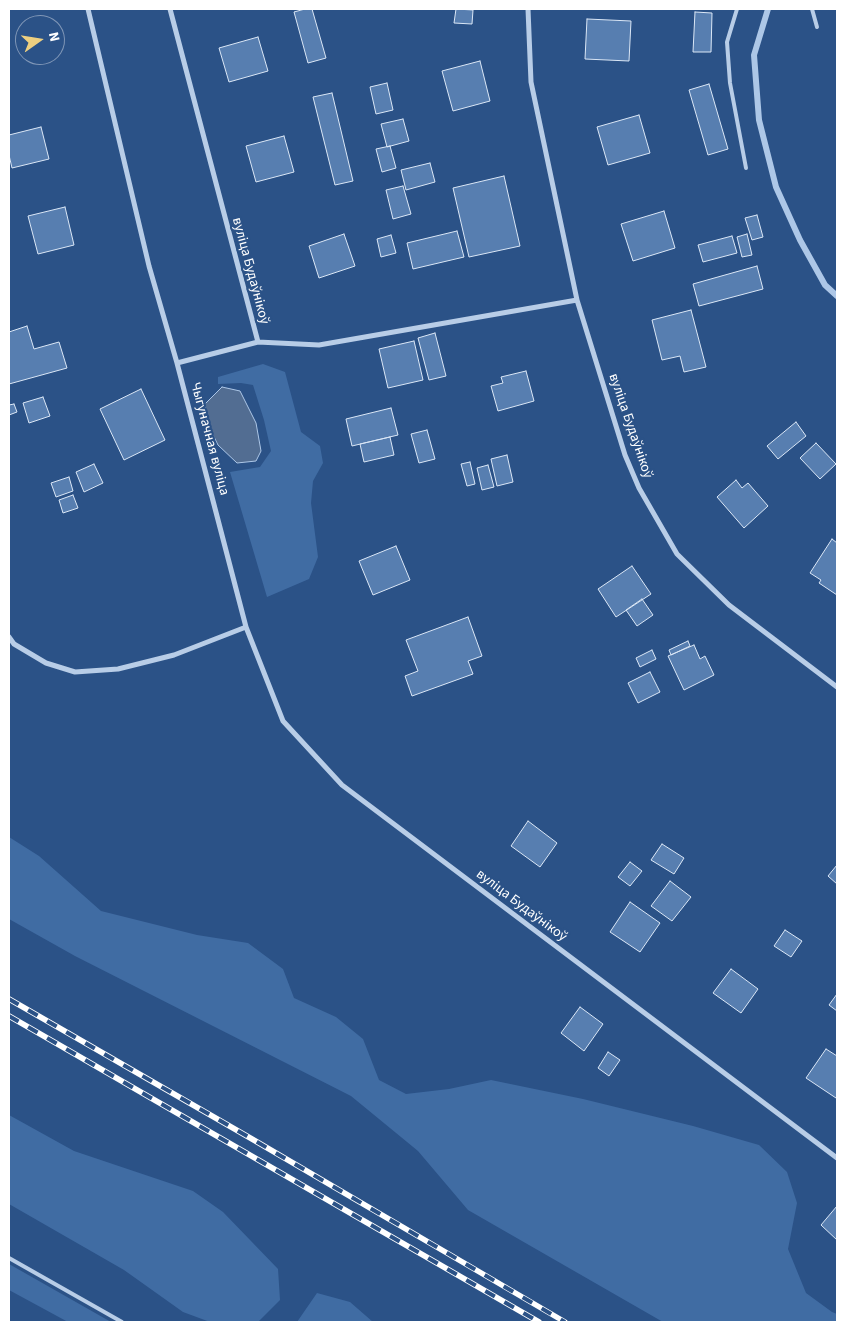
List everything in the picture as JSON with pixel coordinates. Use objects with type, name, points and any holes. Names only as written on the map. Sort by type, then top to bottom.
[{"type":"street","name":"Чыгуначная вуліца","points":[[88,9],[149,266],[177,363],[246,627]]},
{"type":"street","name":"вуліца Будаўнікоў","points":[[170,9],[258,342],[319,345],[577,300]]},
{"type":"street","name":"вуліца Будаўнікоў","points":[[528,9],[531,82],[577,300],[625,455],[639,488],[677,554],[729,605],[837,687]]},
{"type":"street","points":[[177,363],[258,342]]},
{"type":"street","points":[[9,637],[14,644],[46,663],[75,672],[118,669],[174,655],[246,627]]},
{"type":"street","name":"вуліца Будаўнікоў","points":[[246,627],[284,721],[342,785],[837,1158]]},
{"type":"lane","points":[[737,9],[727,42],[730,83],[746,168]]},
{"type":"lane","points":[[812,9],[817,27]]},
{"type":"lane","points":[[9,1258],[122,1322]]},
{"type":"shaded area","points":[[263,364],[285,372],[301,432],[320,446],[323,463],[313,481],[311,503],[318,557],[309,579],[267,597],[230,472],[260,467],[271,451],[264,420],[253,385],[241,383],[218,384],[218,377]]},
{"type":"shaded area","points":[[222,387],[240,391],[256,423],[261,451],[256,461],[237,463],[218,445],[208,425],[205,404]]},
{"type":"shaded area","points":[[9,837],[39,856],[101,911],[197,935],[248,943],[283,969],[294,998],[336,1017],[363,1039],[379,1080],[406,1094],[449,1089],[491,1080],[583,1099],[693,1126],[759,1145],[787,1172],[797,1203],[788,1249],[806,1293],[837,1314],[837,1322],[663,1322],[468,1210],[418,1151],[351,1096],[75,956],[9,919]]},
{"type":"shaded area","points":[[9,1115],[74,1151],[193,1191],[223,1212],[278,1269],[280,1300],[258,1322],[210,1322],[183,1312],[124,1270],[9,1204]]},
{"type":"shaded area","points":[[9,1264],[111,1322],[68,1322],[9,1290]]},
{"type":"shaded area","points":[[317,1293],[350,1302],[373,1322],[297,1322]]},
{"type":"building","points":[[312,9],[326,58],[308,63],[294,12]]},
{"type":"building","points":[[456,9],[473,10],[472,24],[454,23]]},
{"type":"building","points":[[695,12],[712,13],[711,52],[693,52]]},
{"type":"building","points":[[587,19],[631,21],[629,61],[585,59]]},
{"type":"building","points":[[258,37],[268,71],[229,82],[219,48]]},
{"type":"building","points":[[480,61],[490,101],[453,111],[442,71]]},
{"type":"building","points":[[387,83],[393,110],[376,114],[370,87]]},
{"type":"building","points":[[709,84],[728,149],[708,155],[689,90]]},
{"type":"building","points":[[332,93],[353,181],[335,185],[313,97]]},
{"type":"building","points":[[639,115],[650,153],[608,165],[597,127]]},
{"type":"building","points":[[403,119],[409,141],[387,147],[381,124]]},
{"type":"building","points":[[41,127],[49,159],[12,168],[9,155],[9,135]]},
{"type":"building","points":[[284,136],[294,172],[256,182],[246,146]]},
{"type":"building","points":[[390,146],[396,168],[382,172],[376,149]]},
{"type":"building","points":[[430,163],[435,182],[406,190],[401,170]]},
{"type":"building","points":[[504,176],[520,246],[469,257],[453,188]]},
{"type":"building","points":[[403,186],[411,214],[393,219],[386,190]]},
{"type":"building","points":[[65,207],[74,245],[38,254],[28,216]]},
{"type":"building","points":[[664,211],[675,248],[633,261],[621,224]]},
{"type":"building","points":[[757,215],[763,237],[752,240],[745,218]]},
{"type":"building","points":[[457,231],[464,257],[413,269],[407,243]]},
{"type":"building","points":[[344,234],[355,266],[319,278],[309,246]]},
{"type":"building","points":[[747,234],[752,255],[742,257],[737,237]]},
{"type":"building","points":[[391,235],[396,253],[381,257],[377,239]]},
{"type":"building","points":[[732,236],[737,253],[703,262],[698,245]]},
{"type":"building","points":[[757,266],[763,289],[699,306],[693,284]]},
{"type":"building","points":[[691,310],[706,367],[684,372],[680,356],[662,360],[652,320]]},
{"type":"building","points":[[27,326],[34,349],[59,342],[67,368],[9,384],[9,332]]},
{"type":"building","points":[[435,333],[446,376],[429,380],[418,338]]},
{"type":"building","points":[[414,341],[423,380],[388,388],[379,349]]},
{"type":"building","points":[[526,371],[534,401],[498,411],[491,386],[503,383],[501,377]]},
{"type":"building","points":[[141,389],[165,440],[124,460],[100,409]]},
{"type":"building","points":[[43,397],[50,416],[29,423],[23,403]]},
{"type":"building","points":[[14,404],[17,412],[9,415],[9,405]]},
{"type":"building","points":[[391,408],[398,435],[352,446],[346,419]]},
{"type":"building","points":[[796,422],[806,436],[778,459],[767,446]]},
{"type":"building","points":[[427,430],[435,459],[419,463],[411,434]]},
{"type":"building","points":[[390,437],[394,455],[364,462],[360,444]]},
{"type":"building","points":[[816,443],[836,464],[820,479],[800,458]]},
{"type":"building","points":[[507,455],[513,482],[497,486],[491,459]]},
{"type":"building","points":[[470,462],[475,484],[467,486],[461,464]]},
{"type":"building","points":[[94,464],[103,483],[84,492],[76,472]]},
{"type":"building","points":[[488,465],[494,487],[482,490],[477,468]]},
{"type":"building","points":[[69,477],[73,491],[56,497],[51,483]]},
{"type":"building","points":[[736,480],[742,488],[748,483],[768,506],[744,528],[717,497]]},
{"type":"building","points":[[73,495],[78,508],[63,513],[59,500]]},
{"type":"building","points":[[832,539],[837,543],[837,595],[819,583],[821,580],[810,573]]},
{"type":"building","points":[[396,546],[410,580],[373,595],[359,561]]},
{"type":"building","points":[[632,566],[651,594],[616,617],[598,589]]},
{"type":"building","points":[[642,599],[653,615],[637,626],[626,610]]},
{"type":"building","points":[[468,617],[482,656],[468,661],[473,674],[412,696],[405,676],[418,671],[406,640]]},
{"type":"building","points":[[688,641],[690,646],[671,655],[669,650]]},
{"type":"building","points":[[694,645],[700,659],[705,656],[714,675],[684,690],[668,656]]},
{"type":"building","points":[[652,650],[656,659],[640,667],[636,658]]},
{"type":"building","points":[[650,672],[660,692],[638,703],[628,683]]},
{"type":"building","points":[[528,821],[557,843],[540,867],[511,846]]},
{"type":"building","points":[[662,844],[684,858],[674,874],[651,860]]},
{"type":"building","points":[[630,862],[642,871],[630,886],[618,877]]},
{"type":"building","points":[[837,865],[837,884],[828,876]]},
{"type":"building","points":[[670,881],[691,897],[672,921],[651,906]]},
{"type":"building","points":[[630,902],[660,923],[640,952],[610,932]]},
{"type":"building","points":[[785,930],[802,941],[791,957],[774,946]]},
{"type":"building","points":[[731,969],[758,989],[741,1013],[713,993]]},
{"type":"building","points":[[837,994],[837,1011],[829,1005]]},
{"type":"building","points":[[580,1007],[603,1024],[584,1051],[561,1033]]},
{"type":"building","points":[[826,1049],[837,1056],[836,1098],[806,1078]]},
{"type":"building","points":[[608,1052],[620,1060],[609,1076],[598,1068]]},
{"type":"building","points":[[837,1206],[837,1240],[821,1225]]},
{"type":"waterway","points":[[768,9],[754,55],[759,120],[776,187],[800,240],[825,285],[837,296]]},
{"type":"railway","points":[[9,999],[565,1322]]},
{"type":"railway","points":[[9,1016],[539,1322]]}]
